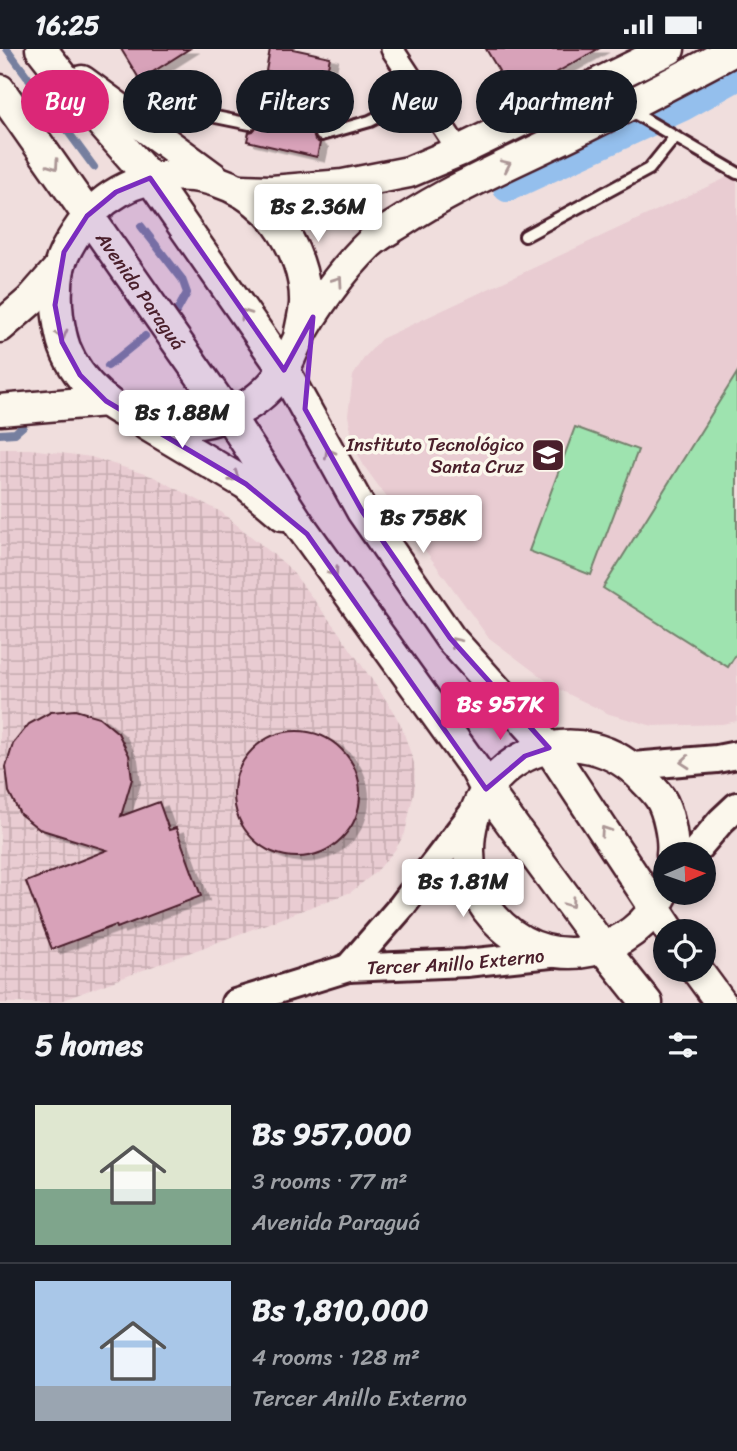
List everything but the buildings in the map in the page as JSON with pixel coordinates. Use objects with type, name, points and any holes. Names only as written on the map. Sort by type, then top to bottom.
[{"type":"main road","points":[[307,534],[246,484],[106,401],[80,375],[62,342],[55,305],[59,268],[64,252],[87,216],[116,192],[150,178],[184,175],[272,191],[343,185],[408,172],[459,151],[669,49]]},
{"type":"main road","points":[[637,107],[704,49]]},
{"type":"main road","points":[[637,107],[737,49]]},
{"type":"main road","points":[[44,53],[150,178],[284,370],[362,512],[450,638],[549,748],[663,910],[624,939],[583,953],[562,953],[535,947],[511,935],[491,916],[477,893],[469,867],[469,839],[480,801],[504,770],[525,756],[549,748],[571,745],[614,755],[633,766],[661,799],[674,842]]},
{"type":"main road","points":[[44,53],[268,211],[288,238],[301,269],[305,303],[305,408]]},
{"type":"main road","name":"Avenida Paraguá","points":[[0,90],[229,416],[307,534],[475,770],[480,801],[647,1003]]},
{"type":"main road","points":[[134,417],[165,425],[197,425],[229,416],[260,397],[284,370],[306,327],[350,263],[372,241],[444,194],[580,133]]},
{"type":"main road","points":[[0,327],[30,301],[59,268]]},
{"type":"main road","points":[[0,410],[106,401]]},
{"type":"main road","points":[[706,982],[721,1003]]},
{"type":"street","points":[[392,49],[406,70]]},
{"type":"street","points":[[447,133],[459,151]]},
{"type":"street","points":[[633,766],[737,755]]},
{"type":"street","name":"Tercer Anillo Externo","points":[[348,968],[402,905],[480,801]]},
{"type":"street","points":[[703,842],[737,806]]},
{"type":"street","name":"Tercer Anillo Externo","points":[[235,1003],[348,968],[466,963],[562,953]]},
{"type":"lane","points":[[637,109],[658,128],[737,173]]},
{"type":"lane","points":[[321,135],[368,122]]},
{"type":"lane","points":[[525,236],[649,169],[674,138]]},
{"type":"highlighted area","points":[[150,178],[284,370],[313,317],[305,409],[362,511],[450,638],[549,748],[525,756],[486,789],[307,534],[246,484],[106,401],[80,375],[62,342],[55,305],[64,252],[87,216],[116,192]]},
{"type":"shaded area","name":"Instituto Tecnológico Santa Cruz","points":[[737,166],[737,721],[722,724],[653,726],[609,714],[556,688],[488,637],[364,466],[353,444],[348,415],[353,376],[381,339],[724,179]]},
{"type":"shaded area","points":[[0,449],[30,449],[91,457],[154,477],[221,512],[294,574],[388,703],[401,725],[414,763],[415,787],[405,833],[377,871],[351,892],[55,1003],[0,1003]]},
{"type":"green space","points":[[737,373],[737,653],[728,667],[603,588]]},
{"type":"green space","points":[[575,427],[638,450],[591,575],[529,551]]},
{"type":"waterway","points":[[7,49],[94,167]]},
{"type":"waterway","points":[[507,188],[683,107],[737,77]]},
{"type":"waterway","points":[[141,226],[182,279],[187,293],[177,311]]},
{"type":"waterway","points":[[108,366],[145,336]]},
{"type":"waterway","points":[[0,434],[15,433],[23,426]]},
{"type":"place","name":"Instituto Tecnológico Santa Cruz","points":[[548,455]]}]
